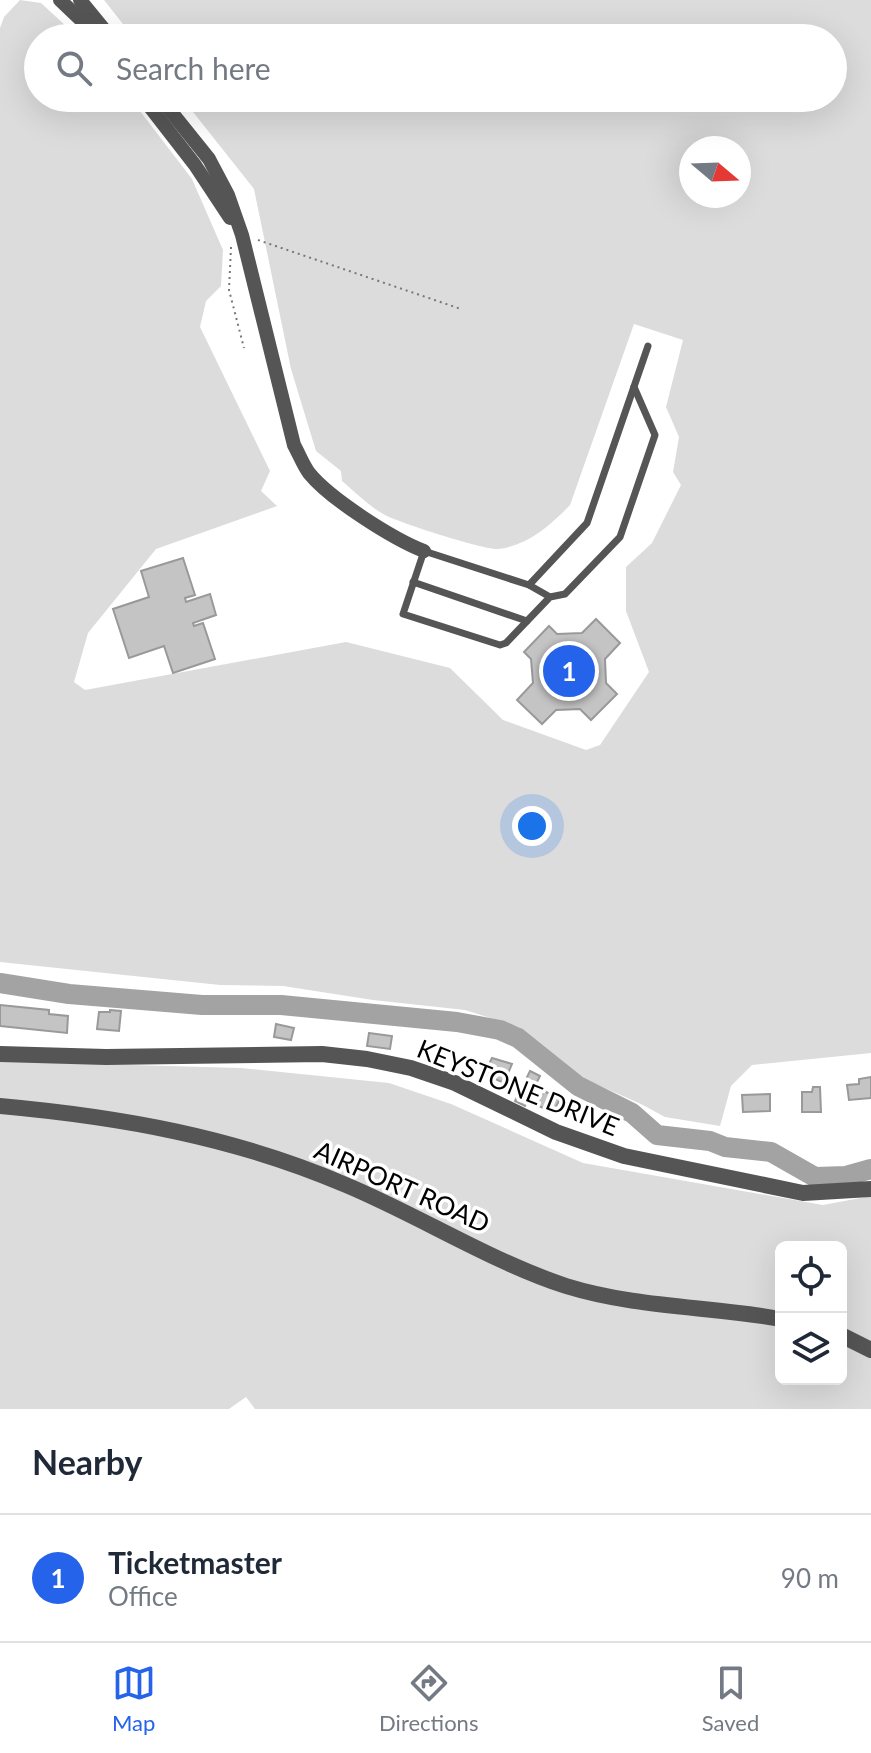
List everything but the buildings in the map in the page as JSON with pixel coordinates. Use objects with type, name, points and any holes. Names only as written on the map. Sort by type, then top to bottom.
[{"type":"street","points":[[60,0],[83,24]]},
{"type":"street","points":[[80,0],[100,24]]},
{"type":"street","points":[[154,112],[195,165],[242,235]]},
{"type":"street","points":[[171,112],[215,168],[228,195],[242,235],[294,445],[309,473],[352,508],[406,544],[424,551]]},
{"type":"street","name":"KEYSTONE DRIVE","points":[[0,1054],[106,1057],[322,1054],[367,1059],[411,1068],[455,1083],[556,1132],[624,1156],[803,1193],[871,1189]]},
{"type":"street","name":"AIRPORT ROAD","points":[[0,1106],[133,1121],[260,1153],[365,1193],[512,1264],[566,1286],[605,1297],[672,1308],[775,1318]]},
{"type":"street","points":[[847,1338],[871,1350]]},
{"type":"lane","points":[[529,585],[587,523],[648,346]]},
{"type":"lane","points":[[550,597],[529,585],[424,551],[403,614],[500,645],[506,643],[550,597],[565,594],[620,537],[655,435],[634,387]]},
{"type":"lane","points":[[413,582],[527,621]]},
{"type":"path","points":[[244,348],[229,290],[229,252],[234,241],[242,235],[461,309]]},
{"type":"shaded area","points":[[20,0],[41,3],[64,24],[24,24],[24,112],[141,112],[192,179],[223,250],[221,286],[206,301],[200,327],[270,471],[261,491],[277,506],[156,549],[88,633],[74,682],[85,690],[346,642],[450,668],[503,720],[586,750],[600,745],[649,672],[626,611],[626,567],[652,543],[681,485],[673,472],[679,437],[666,407],[683,340],[634,324],[570,505],[529,539],[509,547],[490,548],[385,515],[342,481],[341,471],[316,451],[291,369],[254,189],[193,112],[847,112],[847,24],[123,24],[104,0],[871,0],[871,1053],[752,1065],[731,1086],[720,1126],[665,1117],[562,1069],[519,1027],[465,1010],[283,986],[220,985],[0,962],[0,28],[4,17]]},
{"type":"shaded area","points":[[0,1058],[23,1062],[241,1068],[389,1083],[451,1104],[583,1163],[823,1205],[871,1196],[871,1409],[255,1409],[246,1397],[229,1409],[0,1409]]},
{"type":"waterway","points":[[0,983],[69,994],[202,1005],[281,1005],[457,1022],[500,1030],[518,1038],[578,1086],[632,1113],[657,1135],[771,1152],[815,1177],[846,1176],[871,1169]]},
{"type":"place","name":"Ticketmaster","points":[[569,671]]}]
